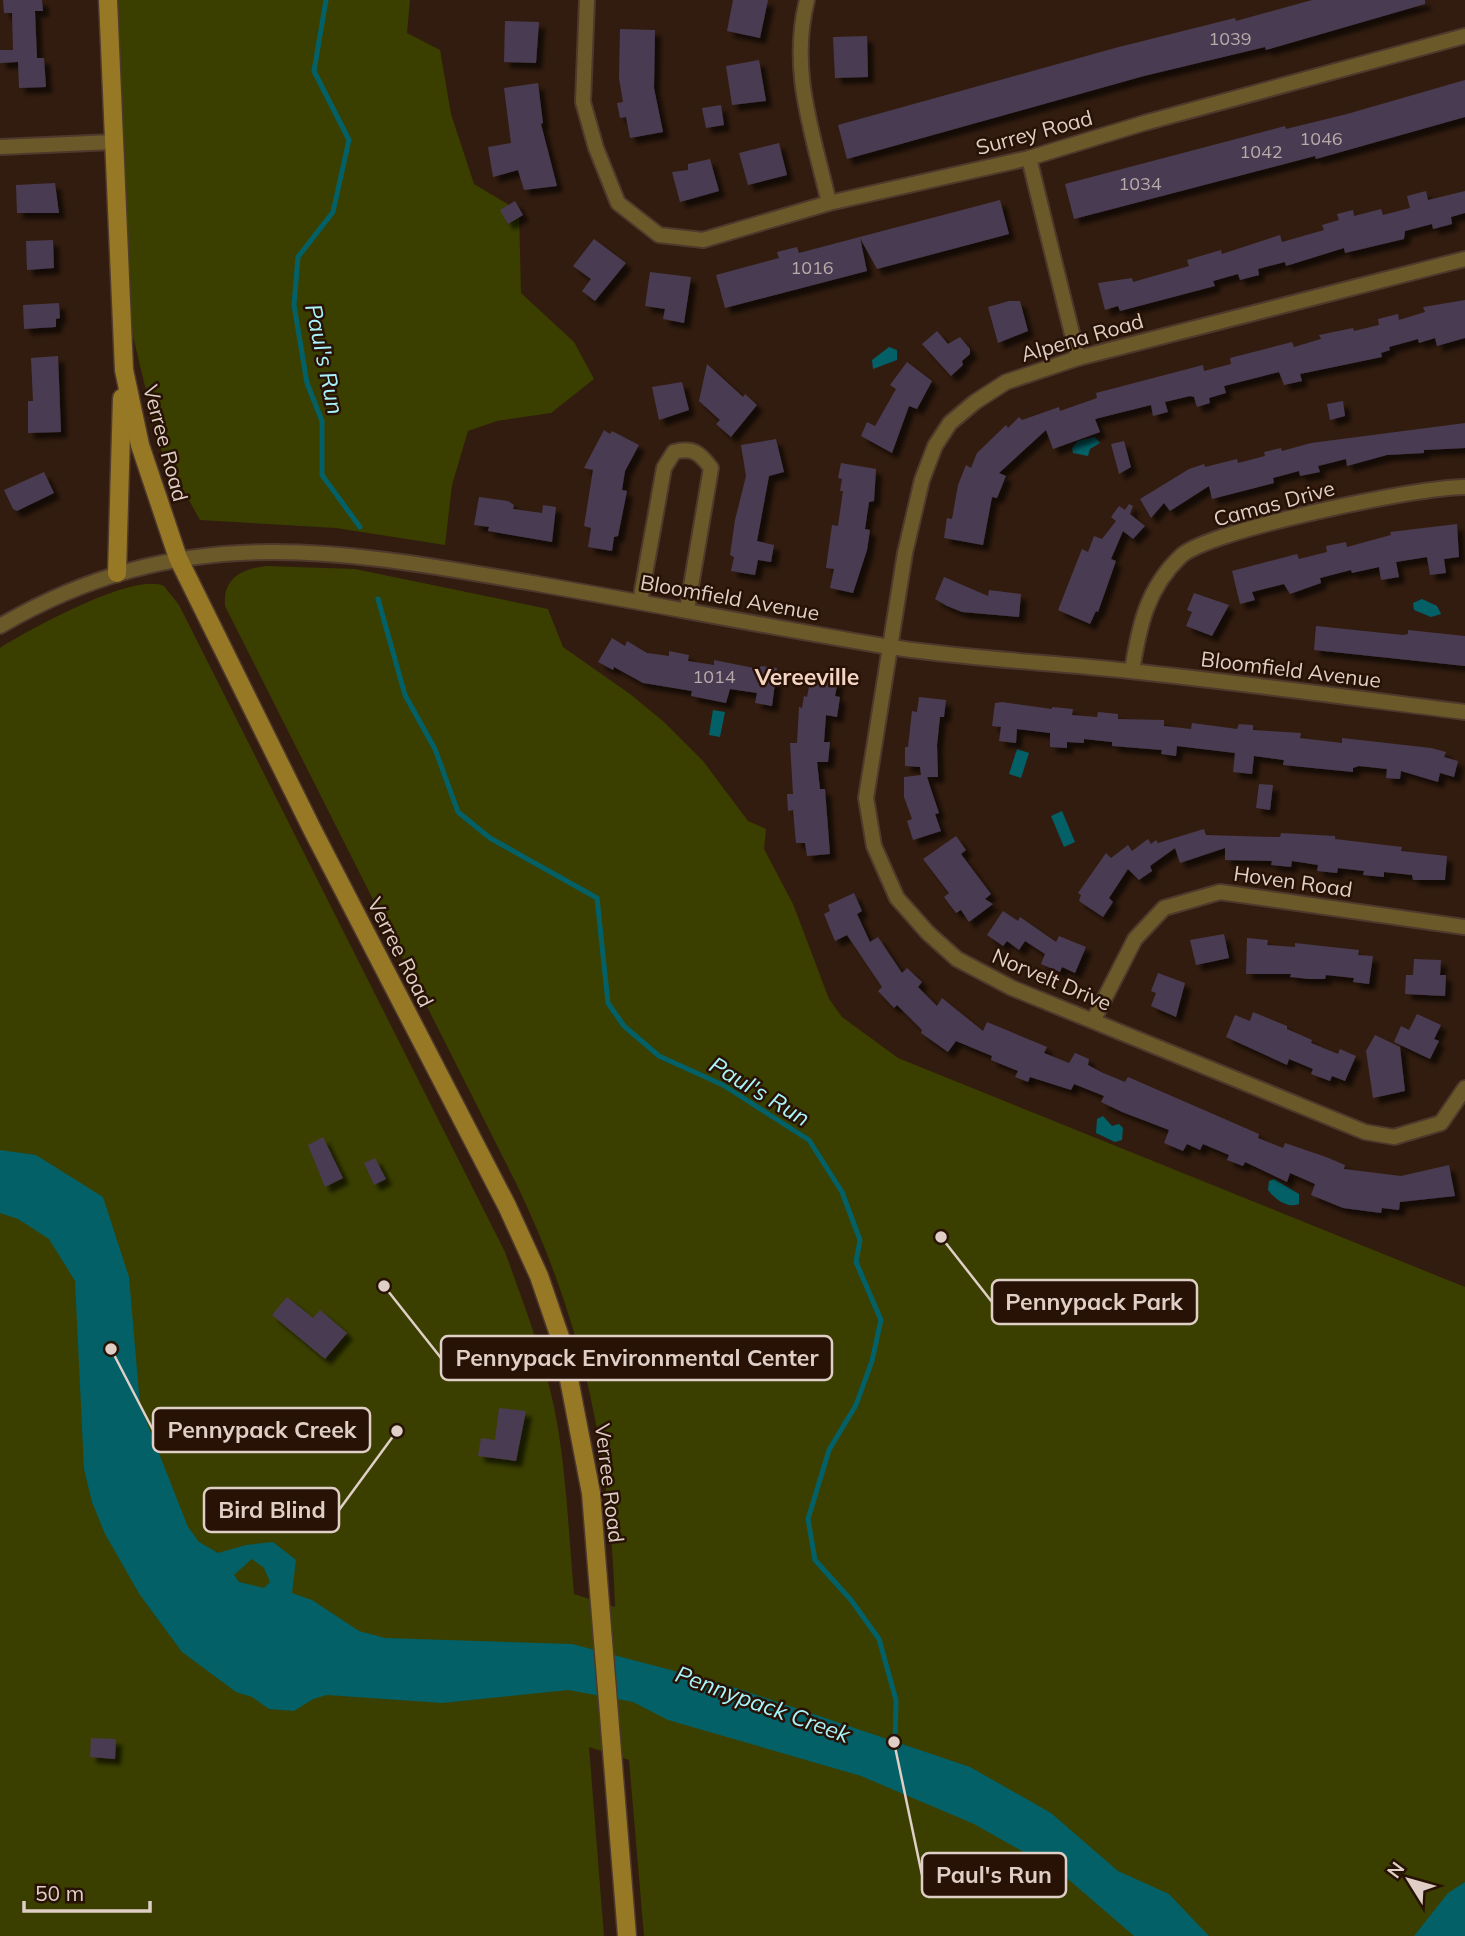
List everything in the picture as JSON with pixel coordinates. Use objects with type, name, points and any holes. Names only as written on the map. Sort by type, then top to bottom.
[{"type":"main road","name":"Verree Road","points":[[108,0],[124,370],[140,445],[178,558],[313,831],[506,1206],[539,1276],[562,1343],[578,1413],[591,1493],[627,1936]]},
{"type":"main road","points":[[117,573],[119,450],[124,370]]},
{"type":"street","name":"Surrey Road","points":[[587,0],[583,102],[596,149],[620,205],[659,235],[703,240],[829,203],[1029,158],[1144,123],[1465,36]]},
{"type":"street","points":[[807,0],[800,29],[799,70],[829,203]]},
{"type":"street","points":[[0,147],[113,142]]},
{"type":"street","points":[[1029,158],[1078,358]]},
{"type":"street","name":"Alpena Road","points":[[888,647],[922,480],[935,446],[950,423],[975,401],[1006,382],[1078,358],[1465,259]]},
{"type":"street","points":[[640,602],[664,468],[674,452],[687,449],[700,454],[711,468],[687,610]]},
{"type":"street","name":"Camas Drive","points":[[1132,671],[1147,601],[1164,574],[1184,553],[1224,535],[1286,519],[1349,505],[1465,487]]},
{"type":"street","name":"Bloomfield Avenue","points":[[0,626],[40,605],[117,573],[178,558],[292,550],[373,558],[687,610],[888,647],[1132,671],[1465,712]]},
{"type":"street","name":"Norvelt Drive","points":[[888,647],[866,798],[874,846],[897,898],[928,933],[957,959],[1012,988],[1094,1019],[1365,1132],[1394,1138],[1441,1123],[1465,1087]]},
{"type":"street","name":"Hoven Road","points":[[1094,1019],[1135,939],[1164,908],[1220,892],[1465,927]]},
{"type":"green space","points":[[118,0],[410,0],[407,33],[440,50],[451,114],[474,184],[519,211],[521,293],[574,342],[594,379],[551,413],[497,421],[468,431],[452,485],[445,545],[336,528],[200,520],[160,448],[131,328]]},
{"type":"green space","points":[[266,566],[355,569],[548,609],[563,647],[630,694],[664,722],[703,761],[748,821],[766,829],[764,849],[793,904],[829,999],[842,1017],[898,1058],[1465,1287],[1465,1936],[644,1936],[629,1760],[589,1747],[604,1936],[0,1936],[0,648],[34,629],[81,605],[129,587],[149,584],[164,586],[179,605],[505,1252],[536,1339],[554,1405],[564,1469],[574,1594],[615,1607],[607,1495],[599,1441],[589,1389],[559,1286],[516,1183],[225,606],[227,588],[235,577]]},
{"type":"water","points":[[889,347],[897,350],[897,360],[873,369],[872,360]]},
{"type":"water","points":[[1095,437],[1100,443],[1090,449],[1088,456],[1073,453],[1072,448],[1078,441]]},
{"type":"water","points":[[1422,599],[1437,606],[1441,614],[1431,617],[1414,610],[1413,603]]},
{"type":"water","points":[[713,710],[725,712],[720,737],[709,735]]},
{"type":"water","points":[[1017,749],[1029,753],[1021,778],[1009,774]]},
{"type":"water","points":[[1062,811],[1075,842],[1064,847],[1051,816]]},
{"type":"water","points":[[1103,1116],[1112,1126],[1119,1124],[1123,1128],[1122,1140],[1115,1142],[1096,1133],[1097,1119]]},
{"type":"water","points":[[0,1150],[36,1155],[103,1197],[129,1277],[140,1405],[188,1527],[199,1542],[218,1553],[246,1545],[273,1542],[296,1560],[292,1593],[312,1600],[359,1631],[385,1638],[572,1644],[724,1684],[970,1767],[1051,1813],[1118,1871],[1169,1894],[1209,1936],[1134,1936],[1062,1874],[974,1824],[861,1776],[668,1720],[633,1702],[568,1690],[442,1703],[327,1695],[313,1699],[294,1711],[269,1709],[252,1697],[236,1692],[182,1652],[140,1595],[105,1534],[92,1502],[84,1469],[75,1281],[49,1239],[18,1219],[0,1213]],"holes":[[[252,1559],[264,1568],[270,1582],[264,1588],[239,1582],[234,1575]]]},
{"type":"water","points":[[1274,1179],[1299,1194],[1299,1204],[1286,1204],[1268,1190],[1269,1181]]},
{"type":"water","points":[[1465,1882],[1465,1936],[1414,1936],[1448,1893]]},
{"type":"building","points":[[3,0],[42,0],[43,11],[35,11],[37,58],[44,58],[46,87],[19,88],[18,62],[0,63],[0,50],[13,50],[12,13],[4,13]]},
{"type":"building","points":[[733,0],[768,0],[760,38],[727,31]]},
{"type":"building","points":[[1312,0],[1425,0],[1425,4],[1266,50],[1265,47],[1144,76],[847,159],[838,125],[1115,48],[1235,18],[1236,21]]},
{"type":"building","points":[[505,21],[539,22],[536,63],[504,62]]},
{"type":"building","points":[[620,29],[655,30],[654,88],[663,132],[630,138],[626,117],[620,118],[617,103],[623,102],[619,78]]},
{"type":"building","points":[[867,36],[868,77],[835,78],[833,37]]},
{"type":"building","points":[[759,60],[766,101],[732,105],[726,66]]},
{"type":"building","points":[[1465,80],[1465,117],[1316,159],[1315,156],[1074,219],[1065,184],[1285,126],[1286,129],[1347,114]]},
{"type":"building","points":[[538,83],[541,124],[557,186],[524,190],[518,170],[493,177],[488,147],[511,143],[504,88]]},
{"type":"building","points":[[721,105],[724,125],[706,128],[702,108]]},
{"type":"building","points":[[779,143],[787,175],[748,185],[739,153]]},
{"type":"building","points":[[710,159],[719,191],[680,202],[672,172],[688,170],[688,164]]},
{"type":"building","points":[[55,183],[59,213],[17,213],[16,185]]},
{"type":"building","points":[[1426,191],[1428,200],[1465,191],[1465,213],[1451,217],[1452,224],[1433,229],[1432,224],[1405,231],[1404,239],[1345,253],[1344,248],[1286,266],[1285,262],[1258,269],[1259,275],[1240,280],[1238,274],[1213,281],[1215,286],[1120,311],[1118,306],[1105,310],[1098,283],[1132,278],[1133,282],[1189,266],[1187,260],[1221,250],[1222,254],[1280,235],[1282,242],[1324,230],[1322,225],[1339,220],[1337,214],[1353,210],[1354,216],[1381,209],[1383,215],[1410,208],[1407,196]]},
{"type":"building","points":[[1000,200],[1009,234],[877,269],[860,238],[867,271],[725,308],[716,275],[779,258],[777,252],[797,247],[799,253]]},
{"type":"building","points":[[515,201],[523,215],[508,224],[500,210]]},
{"type":"building","points":[[594,239],[626,263],[595,301],[582,291],[591,279],[573,266]]},
{"type":"building","points":[[53,240],[54,268],[27,270],[26,241]]},
{"type":"building","points":[[650,272],[691,277],[684,323],[663,319],[665,309],[645,306]]},
{"type":"building","points":[[1465,300],[1465,338],[1437,346],[1435,338],[1419,343],[1418,339],[1389,347],[1390,350],[1381,353],[1382,357],[1300,374],[1302,381],[1284,385],[1279,372],[1224,386],[1226,393],[1209,398],[1210,403],[1197,407],[1194,397],[1190,396],[1165,402],[1168,412],[1153,416],[1151,405],[1095,419],[1100,432],[1053,449],[1046,430],[999,473],[1006,476],[997,498],[992,497],[983,545],[944,538],[947,518],[952,519],[958,485],[966,465],[971,468],[977,453],[1006,425],[1008,428],[1019,417],[1022,420],[1059,407],[1060,411],[1097,398],[1096,393],[1203,365],[1204,371],[1231,364],[1230,358],[1292,342],[1294,347],[1321,339],[1319,335],[1353,328],[1354,331],[1379,325],[1378,319],[1398,314],[1399,320],[1425,312],[1423,307]]},
{"type":"building","points":[[1020,301],[1028,331],[998,343],[988,307]]},
{"type":"building","points":[[59,303],[60,318],[56,319],[56,327],[24,329],[23,305]]},
{"type":"building","points":[[937,331],[948,344],[960,337],[970,349],[970,354],[962,361],[963,365],[951,376],[922,344]]},
{"type":"building","points":[[58,356],[61,432],[28,433],[28,401],[33,401],[31,358]]},
{"type":"building","points":[[907,362],[932,381],[917,409],[909,406],[892,453],[861,436],[867,422],[875,426],[896,389],[890,385]]},
{"type":"building","points":[[707,364],[743,397],[745,394],[757,405],[731,437],[716,424],[720,420],[699,401]]},
{"type":"building","points":[[682,382],[689,410],[659,420],[652,387]]},
{"type":"building","points":[[1343,401],[1345,416],[1330,420],[1327,404]]},
{"type":"building","points":[[1465,423],[1465,448],[1387,455],[1347,466],[1346,459],[1318,466],[1320,472],[1300,476],[1299,471],[1273,478],[1274,483],[1212,499],[1209,486],[1170,511],[1164,503],[1151,518],[1140,499],[1189,469],[1204,464],[1205,467],[1237,459],[1238,463],[1265,456],[1264,452],[1281,448],[1282,451],[1311,443]]},
{"type":"building","points":[[604,430],[610,434],[612,431],[639,445],[625,471],[622,490],[627,491],[618,536],[614,537],[612,551],[588,547],[591,528],[584,526],[593,470],[584,468]]},
{"type":"building","points":[[776,439],[784,472],[769,476],[757,541],[774,545],[771,562],[758,560],[755,575],[731,571],[734,557],[730,555],[735,520],[746,476],[741,445]]},
{"type":"building","points":[[1124,441],[1131,467],[1119,474],[1111,444]]},
{"type":"building","points":[[841,463],[876,469],[874,501],[869,502],[865,529],[870,530],[867,550],[853,593],[830,588],[834,569],[826,568],[832,525],[838,526],[843,491],[840,491],[842,479],[838,478]]},
{"type":"building","points":[[44,472],[54,493],[17,511],[13,509],[4,490]]},
{"type":"building","points":[[479,497],[508,501],[514,505],[513,509],[542,513],[543,505],[556,507],[552,542],[488,531],[489,527],[474,525]]},
{"type":"building","points":[[1129,504],[1133,506],[1130,514],[1145,526],[1133,539],[1123,531],[1111,559],[1116,561],[1098,612],[1096,611],[1090,624],[1058,610],[1082,549],[1088,552],[1094,536],[1102,539],[1116,521],[1111,517],[1119,506],[1125,510]]},
{"type":"building","points":[[1457,524],[1459,557],[1444,559],[1446,573],[1430,575],[1427,557],[1396,562],[1399,577],[1381,580],[1379,567],[1352,573],[1351,570],[1320,578],[1321,583],[1290,594],[1284,584],[1252,592],[1255,600],[1240,604],[1232,571],[1297,554],[1299,559],[1327,552],[1326,546],[1346,542],[1347,547],[1391,535],[1390,532]]},
{"type":"building","points":[[944,577],[988,596],[989,590],[1021,594],[1019,617],[962,612],[947,606],[935,599]]},
{"type":"building","points":[[1194,593],[1229,605],[1212,636],[1186,626],[1192,612],[1187,610]]},
{"type":"building","points":[[1316,626],[1403,635],[1408,634],[1408,630],[1465,636],[1465,666],[1314,650]]},
{"type":"building","points":[[612,638],[625,646],[627,641],[647,653],[669,656],[669,651],[689,655],[688,661],[714,665],[714,660],[759,669],[761,666],[777,668],[772,706],[755,703],[757,693],[730,689],[726,703],[691,696],[692,691],[643,683],[614,667],[613,670],[598,662]]},
{"type":"building","points":[[811,676],[838,681],[835,696],[840,697],[837,717],[826,715],[824,742],[830,742],[828,762],[817,762],[820,789],[825,789],[830,854],[807,856],[805,843],[796,843],[793,810],[788,811],[787,794],[793,794],[790,743],[797,743],[799,707],[802,708],[804,696],[807,697]]},
{"type":"building","points":[[919,697],[946,700],[944,717],[940,717],[937,745],[938,777],[927,777],[939,813],[935,814],[941,831],[913,840],[907,821],[912,819],[904,797],[904,777],[921,775],[920,767],[905,766],[905,747],[908,747],[912,711],[917,712]]},
{"type":"building","points":[[995,703],[1073,709],[1072,715],[1097,717],[1098,712],[1118,714],[1118,719],[1164,720],[1164,726],[1191,729],[1192,723],[1237,729],[1239,724],[1253,725],[1253,730],[1301,733],[1300,738],[1342,743],[1342,738],[1431,748],[1446,752],[1444,757],[1458,761],[1454,777],[1440,773],[1438,782],[1401,771],[1400,779],[1386,778],[1387,769],[1359,766],[1353,768],[1353,772],[1283,765],[1284,760],[1254,756],[1252,774],[1233,772],[1235,753],[1177,746],[1176,756],[1161,754],[1162,750],[1112,746],[1112,742],[1084,739],[1084,743],[1067,742],[1067,748],[1050,747],[1050,733],[1017,729],[1016,743],[999,741],[1001,727],[992,726]]},
{"type":"building","points":[[1259,784],[1273,785],[1270,810],[1256,808]]},
{"type":"building","points":[[1204,829],[1206,835],[1280,837],[1281,833],[1335,836],[1335,839],[1402,847],[1401,851],[1447,856],[1445,880],[1413,880],[1412,875],[1384,872],[1384,877],[1363,875],[1364,871],[1338,868],[1337,873],[1317,871],[1318,865],[1292,861],[1291,867],[1271,865],[1272,861],[1225,860],[1225,848],[1180,863],[1175,848],[1150,866],[1152,871],[1139,880],[1128,869],[1109,898],[1113,902],[1103,917],[1079,901],[1081,895],[1078,893],[1106,853],[1111,858],[1128,845],[1132,851],[1148,839],[1151,844],[1156,840],[1158,843]]},
{"type":"building","points":[[956,836],[966,850],[961,854],[991,894],[985,899],[993,904],[969,922],[961,910],[956,913],[944,897],[949,893],[923,859]]},
{"type":"building","points":[[854,893],[862,911],[857,914],[870,942],[878,937],[902,973],[907,968],[922,982],[918,987],[937,1006],[942,998],[983,1031],[987,1022],[1047,1047],[1044,1053],[1069,1063],[1075,1053],[1089,1059],[1088,1065],[1101,1072],[1125,1082],[1128,1077],[1259,1134],[1258,1138],[1283,1148],[1285,1143],[1326,1157],[1345,1165],[1344,1169],[1401,1176],[1449,1165],[1455,1196],[1400,1202],[1399,1210],[1382,1208],[1381,1213],[1343,1208],[1311,1195],[1315,1184],[1290,1173],[1287,1182],[1245,1162],[1243,1166],[1227,1160],[1229,1155],[1203,1144],[1200,1150],[1187,1144],[1183,1151],[1164,1143],[1169,1130],[1101,1102],[1104,1096],[1074,1084],[1071,1090],[1030,1077],[1028,1082],[1015,1077],[1018,1071],[991,1060],[992,1056],[956,1041],[948,1052],[921,1033],[922,1030],[897,1005],[894,1008],[878,991],[882,987],[847,935],[835,941],[824,914],[830,911],[828,905]]},
{"type":"building","points":[[1003,911],[1018,921],[1020,917],[1056,942],[1059,936],[1086,947],[1075,973],[1062,967],[1060,972],[1041,964],[1045,954],[1025,941],[1019,950],[1007,941],[1003,946],[987,935]]},
{"type":"building","points":[[1224,934],[1229,958],[1196,965],[1190,940]]},
{"type":"building","points":[[1247,938],[1268,940],[1267,945],[1295,947],[1295,943],[1359,950],[1358,955],[1373,956],[1369,984],[1353,982],[1354,978],[1326,975],[1325,979],[1309,979],[1290,977],[1291,974],[1246,974]]},
{"type":"building","points":[[1414,959],[1441,960],[1440,975],[1446,975],[1445,996],[1405,994],[1406,975],[1413,975]]},
{"type":"building","points":[[1158,973],[1185,983],[1176,1017],[1151,1006],[1156,993],[1151,991]]},
{"type":"building","points":[[1253,1012],[1287,1026],[1287,1029],[1312,1040],[1311,1043],[1338,1054],[1340,1049],[1356,1056],[1345,1081],[1332,1076],[1330,1081],[1311,1074],[1313,1069],[1289,1059],[1287,1065],[1226,1037],[1235,1015],[1250,1021]]},
{"type":"building","points":[[1417,1014],[1441,1025],[1434,1039],[1439,1041],[1430,1059],[1394,1042],[1401,1026],[1409,1030]]},
{"type":"building","points":[[1375,1035],[1400,1047],[1405,1091],[1373,1098],[1366,1051]]},
{"type":"building","points":[[323,1137],[343,1178],[325,1187],[308,1145]]},
{"type":"building","points":[[375,1158],[386,1179],[374,1185],[364,1163]]},
{"type":"building","points":[[287,1297],[313,1318],[320,1310],[347,1333],[325,1359],[272,1315]]},
{"type":"building","points":[[499,1408],[526,1411],[516,1461],[478,1456],[481,1438],[495,1440]]},
{"type":"building","points":[[91,1738],[116,1739],[115,1759],[90,1757]]},
{"type":"waterway","name":"Paul's Run","points":[[326,0],[314,71],[349,140],[333,212],[298,257],[294,305],[307,383],[322,421],[322,475],[360,527]]},
{"type":"waterway","name":"Paul's Run","points":[[378,599],[405,695],[435,749],[458,812],[490,838],[597,898],[608,1003],[624,1026],[659,1056],[723,1085],[809,1140],[842,1192],[860,1240],[856,1262],[881,1320],[872,1361],[856,1405],[829,1450],[808,1519],[815,1560],[851,1600],[879,1639],[896,1700],[895,1748]]},
{"type":"place","name":"Pennypack Park","points":[[941,1237]]},
{"type":"place","name":"Pennypack Environmental Center","points":[[384,1286]]},
{"type":"place","name":"Pennypack Creek","points":[[111,1349]]},
{"type":"place","name":"Bird Blind","points":[[397,1431]]},
{"type":"place","name":"Paul's Run","points":[[894,1742]]},
{"type":"district","name":"Vereeville","points":[[807,676]]}]
